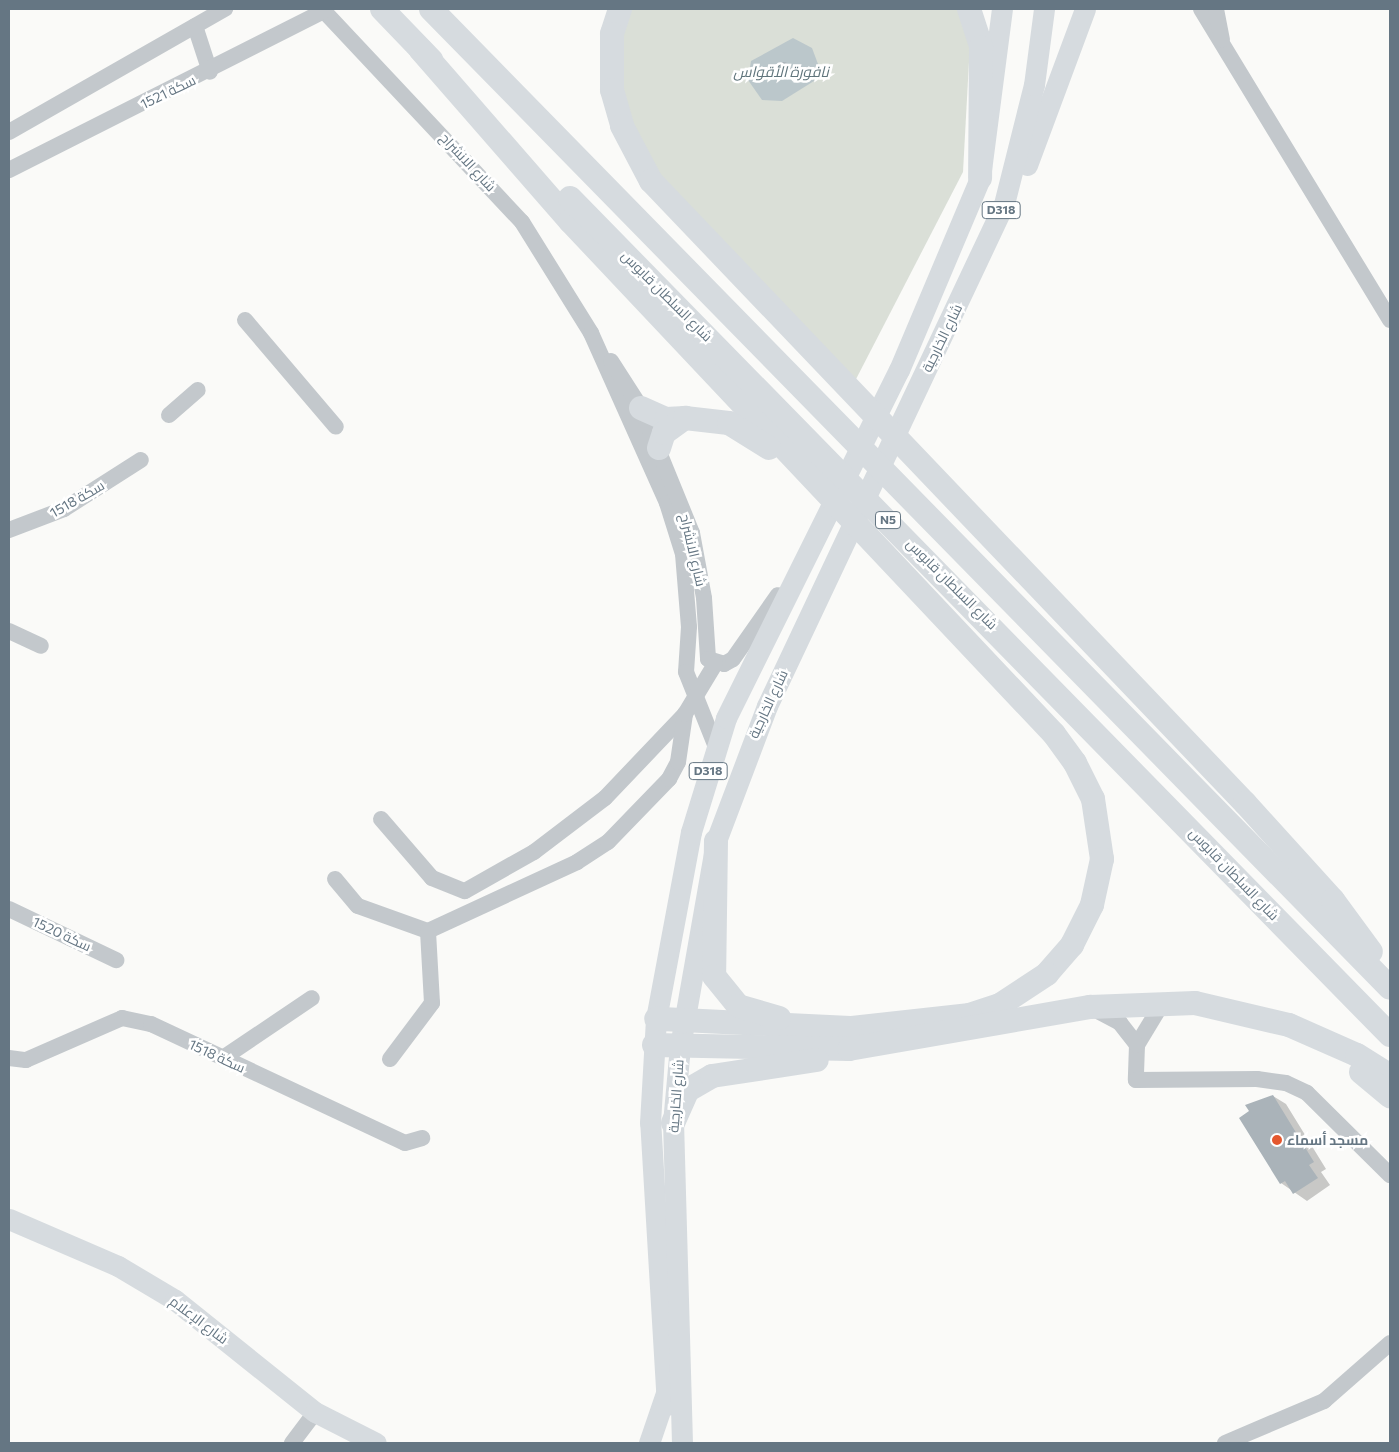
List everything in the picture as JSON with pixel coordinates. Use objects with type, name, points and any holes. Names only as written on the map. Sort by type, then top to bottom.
[{"type":"highway","name":"شارع السلطان قابوس","points":[[382,9],[978,611],[1390,1035]]},
{"type":"highway","name":"شارع السلطان قابوس","points":[[431,9],[1390,988]]},
{"type":"highway","points":[[620,9],[612,34],[612,90],[622,126],[652,181],[1245,803],[1333,900],[1390,978]]},
{"type":"highway","points":[[969,9],[981,47],[980,178]]},
{"type":"highway","points":[[420,49],[570,221],[1054,734],[1076,762],[1093,799],[1102,858],[1092,905],[1072,945],[1026,990],[1000,1006],[970,1015],[850,1038],[656,1019]]},
{"type":"highway","points":[[641,408],[666,419],[685,418],[729,423],[757,437],[859,528]]},
{"type":"highway","points":[[659,448],[664,433],[685,418]]},
{"type":"highway","points":[[716,841],[712,954],[714,976],[722,989],[738,1006],[756,1014],[850,1038]]},
{"type":"highway","points":[[654,1045],[680,1046],[850,1038],[1090,1007],[1163,1002],[1218,1006],[1318,1038],[1390,1076]]},
{"type":"highway","points":[[673,1123],[688,1090],[712,1076],[804,1064],[850,1038]]},
{"type":"highway","points":[[1318,1038],[1390,1096]]},
{"type":"main road","name":"شارع الخارجية","points":[[682,1443],[673,1399],[652,1204],[656,1019],[688,841],[716,747],[823,516],[899,370],[980,178],[1002,9]]},
{"type":"main road","name":"شارع الخارجية","points":[[669,1443],[673,1399],[673,1123],[680,1046],[716,841],[745,756],[1004,204],[1034,85],[1044,9]]},
{"type":"main road","points":[[1004,204],[1031,159],[1084,14]]},
{"type":"main road","name":"شارع الإعلام","points":[[9,1219],[118,1266],[175,1300],[316,1412],[376,1443]]},
{"type":"main road","points":[[649,1443],[673,1399]]},
{"type":"main road","points":[[673,1399],[684,1422],[698,1443]]},
{"type":"street","points":[[9,132],[225,9]]},
{"type":"street","points":[[1201,9],[1390,320]]},
{"type":"street","points":[[1216,9],[1225,50]]},
{"type":"street","name":"سكة 1521","points":[[9,170],[210,72],[323,10]]},
{"type":"street","name":"شارع الانشراح","points":[[323,10],[522,222],[641,408],[659,448],[692,534],[704,598],[704,650],[715,664]]},
{"type":"street","points":[[195,26],[210,72]]},
{"type":"street","points":[[245,320],[336,427]]},
{"type":"street","name":"شارع الانشراح","points":[[591,332],[607,372],[667,503],[683,554],[689,627],[686,672],[691,708],[708,720],[716,747]]},
{"type":"street","points":[[607,372],[641,408]]},
{"type":"street","points":[[169,415],[198,390]]},
{"type":"street","name":"سكة 1518","points":[[9,530],[64,509],[141,460]]},
{"type":"street","points":[[335,879],[358,906],[428,931],[501,901],[608,842],[669,779],[678,762],[691,708],[715,664],[724,664],[741,652],[808,548]]},
{"type":"street","points":[[9,631],[41,646]]},
{"type":"street","points":[[381,819],[432,878],[465,891],[534,852],[605,798],[691,708]]},
{"type":"street","name":"سكة 1520","points":[[9,908],[116,960]]},
{"type":"street","points":[[390,1059],[432,1004],[428,931]]},
{"type":"street","points":[[223,1058],[312,998]]},
{"type":"street","points":[[1163,1002],[1137,1045],[1136,1080],[1257,1079],[1286,1083],[1307,1093],[1390,1175]]},
{"type":"street","points":[[1090,1007],[1120,1023],[1137,1045]]},
{"type":"street","name":"سكة 1518","points":[[9,1058],[26,1060],[122,1018],[151,1024],[405,1143],[422,1138]]},
{"type":"street","points":[[1225,1443],[1324,1401],[1390,1343]]},
{"type":"street","points":[[292,1443],[316,1412]]},
{"type":"shaded area","points":[[631,9],[959,9],[970,43],[963,172],[854,383],[660,175],[632,126],[623,88],[622,38]]},
{"type":"water","name":"نافورة الأقواس","points":[[793,38],[812,48],[818,64],[814,81],[782,101],[762,100],[748,80],[751,61]]},
{"type":"building","points":[[783,62],[791,70],[783,78],[775,70]]},
{"type":"building","name":"مسجد أسماء","points":[[1273,1095],[1314,1162],[1309,1165],[1318,1178],[1293,1194],[1285,1181],[1280,1184],[1239,1118],[1249,1111],[1245,1105]]},
{"type":"place","name":"مسجد أسماء","points":[[1277,1140]]}]
